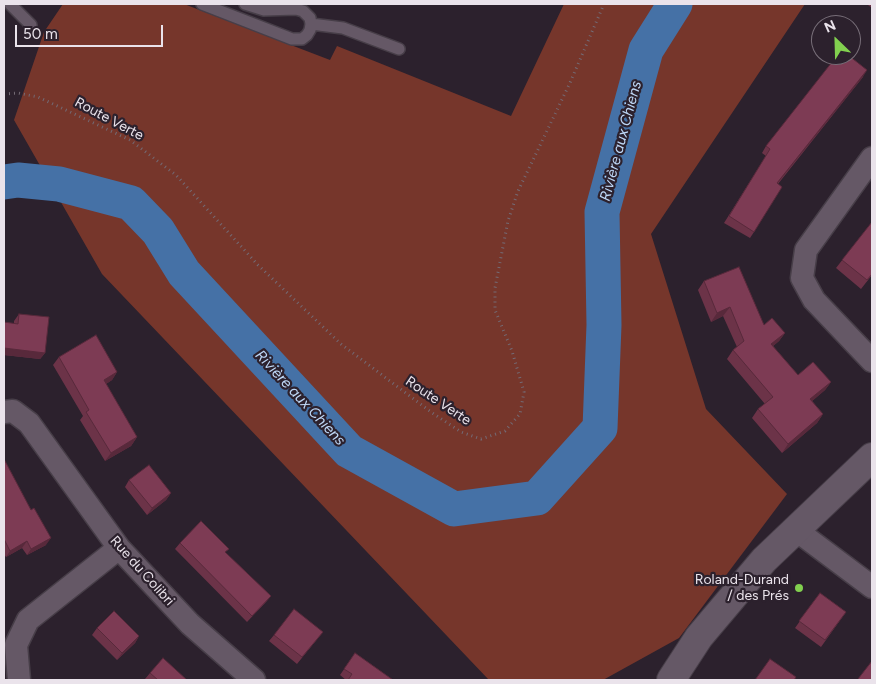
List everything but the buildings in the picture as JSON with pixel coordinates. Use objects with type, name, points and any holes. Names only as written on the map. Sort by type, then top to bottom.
[{"type":"street","points":[[872,158],[806,250],[802,278],[814,300],[872,361]]},
{"type":"street","name":"Rue du Colibri","points":[[4,412],[13,411],[29,423],[119,548],[190,624],[254,680]]},
{"type":"street","points":[[671,680],[699,637],[764,560],[872,457]]},
{"type":"street","points":[[796,530],[872,587]]},
{"type":"street","points":[[19,680],[16,645],[28,620],[119,548]]},
{"type":"lane","points":[[10,4],[31,24]]},
{"type":"lane","points":[[202,4],[292,39],[302,39],[307,35],[311,24],[310,18],[302,11],[296,9],[264,10],[245,4]]},
{"type":"lane","points":[[311,24],[343,28],[399,49]]},
{"type":"path","name":"Route Verte","points":[[4,94],[18,92],[38,97],[130,140],[176,175],[258,264],[341,344],[431,412],[461,432],[481,439],[505,432],[520,414],[524,392],[512,351],[495,310],[495,288],[508,221],[518,191],[569,85],[604,4]]},
{"type":"shaded area","points":[[63,4],[184,4],[330,60],[337,46],[511,116],[564,4],[805,4],[651,234],[706,409],[787,494],[679,638],[603,680],[489,680],[102,274],[14,120],[44,32]]},
{"type":"waterway","name":"Rivière aux Chiens","points":[[4,182],[18,180],[59,184],[131,203],[158,231],[184,273],[349,451],[454,509],[537,498],[600,428],[604,325],[602,212],[646,50],[675,4]]},
{"type":"place","name":"Roland-Durand / des Prés","points":[[799,588]]}]
